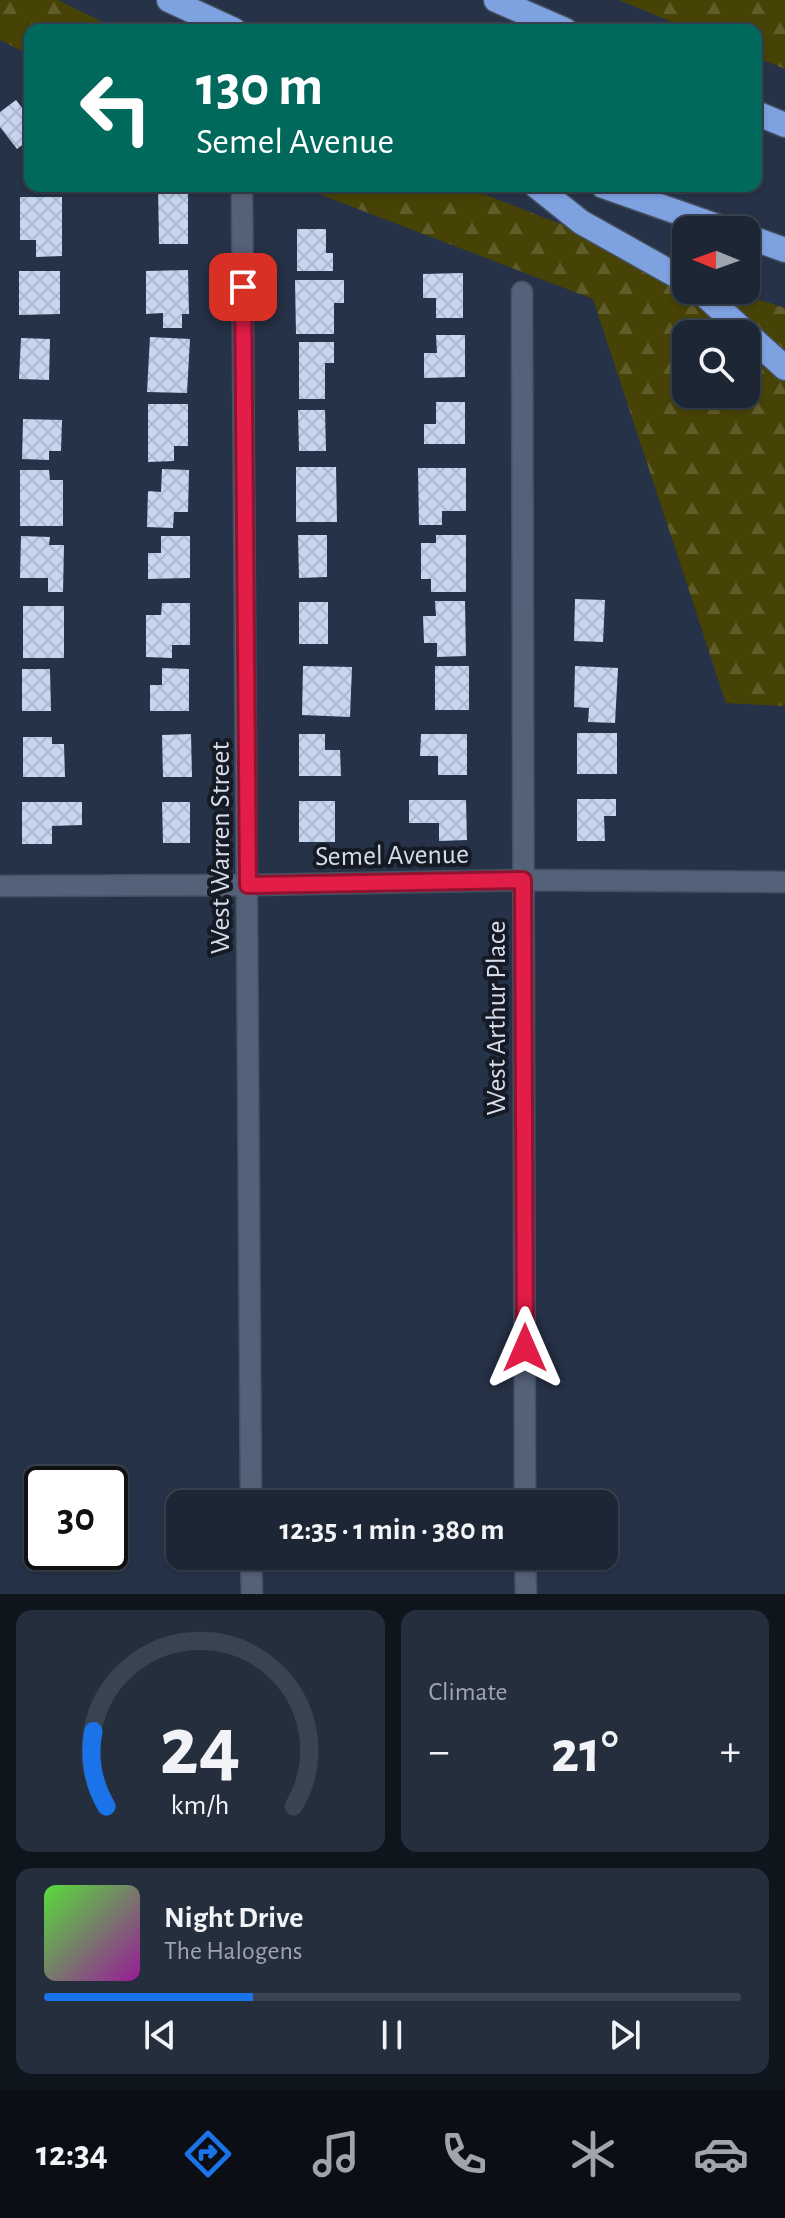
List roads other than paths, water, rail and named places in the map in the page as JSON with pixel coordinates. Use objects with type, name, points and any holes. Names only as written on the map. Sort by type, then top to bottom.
[{"type":"highway","points":[[169,0],[221,24]]},
{"type":"highway","points":[[496,0],[551,24]]},
{"type":"highway","points":[[762,115],[785,125]]},
{"type":"highway","points":[[544,192],[581,222],[672,273]]},
{"type":"highway","points":[[620,192],[688,216]]},
{"type":"highway","points":[[760,241],[785,250]]},
{"type":"highway","points":[[714,304],[785,368]]},
{"type":"street","name":"West Warren Street","points":[[242,192],[251,1490]]},
{"type":"street","name":"West Arthur Place","points":[[522,292],[525,1490]]},
{"type":"street","name":"Semel Avenue","points":[[0,886],[523,880],[785,882]]},
{"type":"street","points":[[251,1570],[252,1594]]},
{"type":"street","points":[[525,1570],[526,1594]]}]
